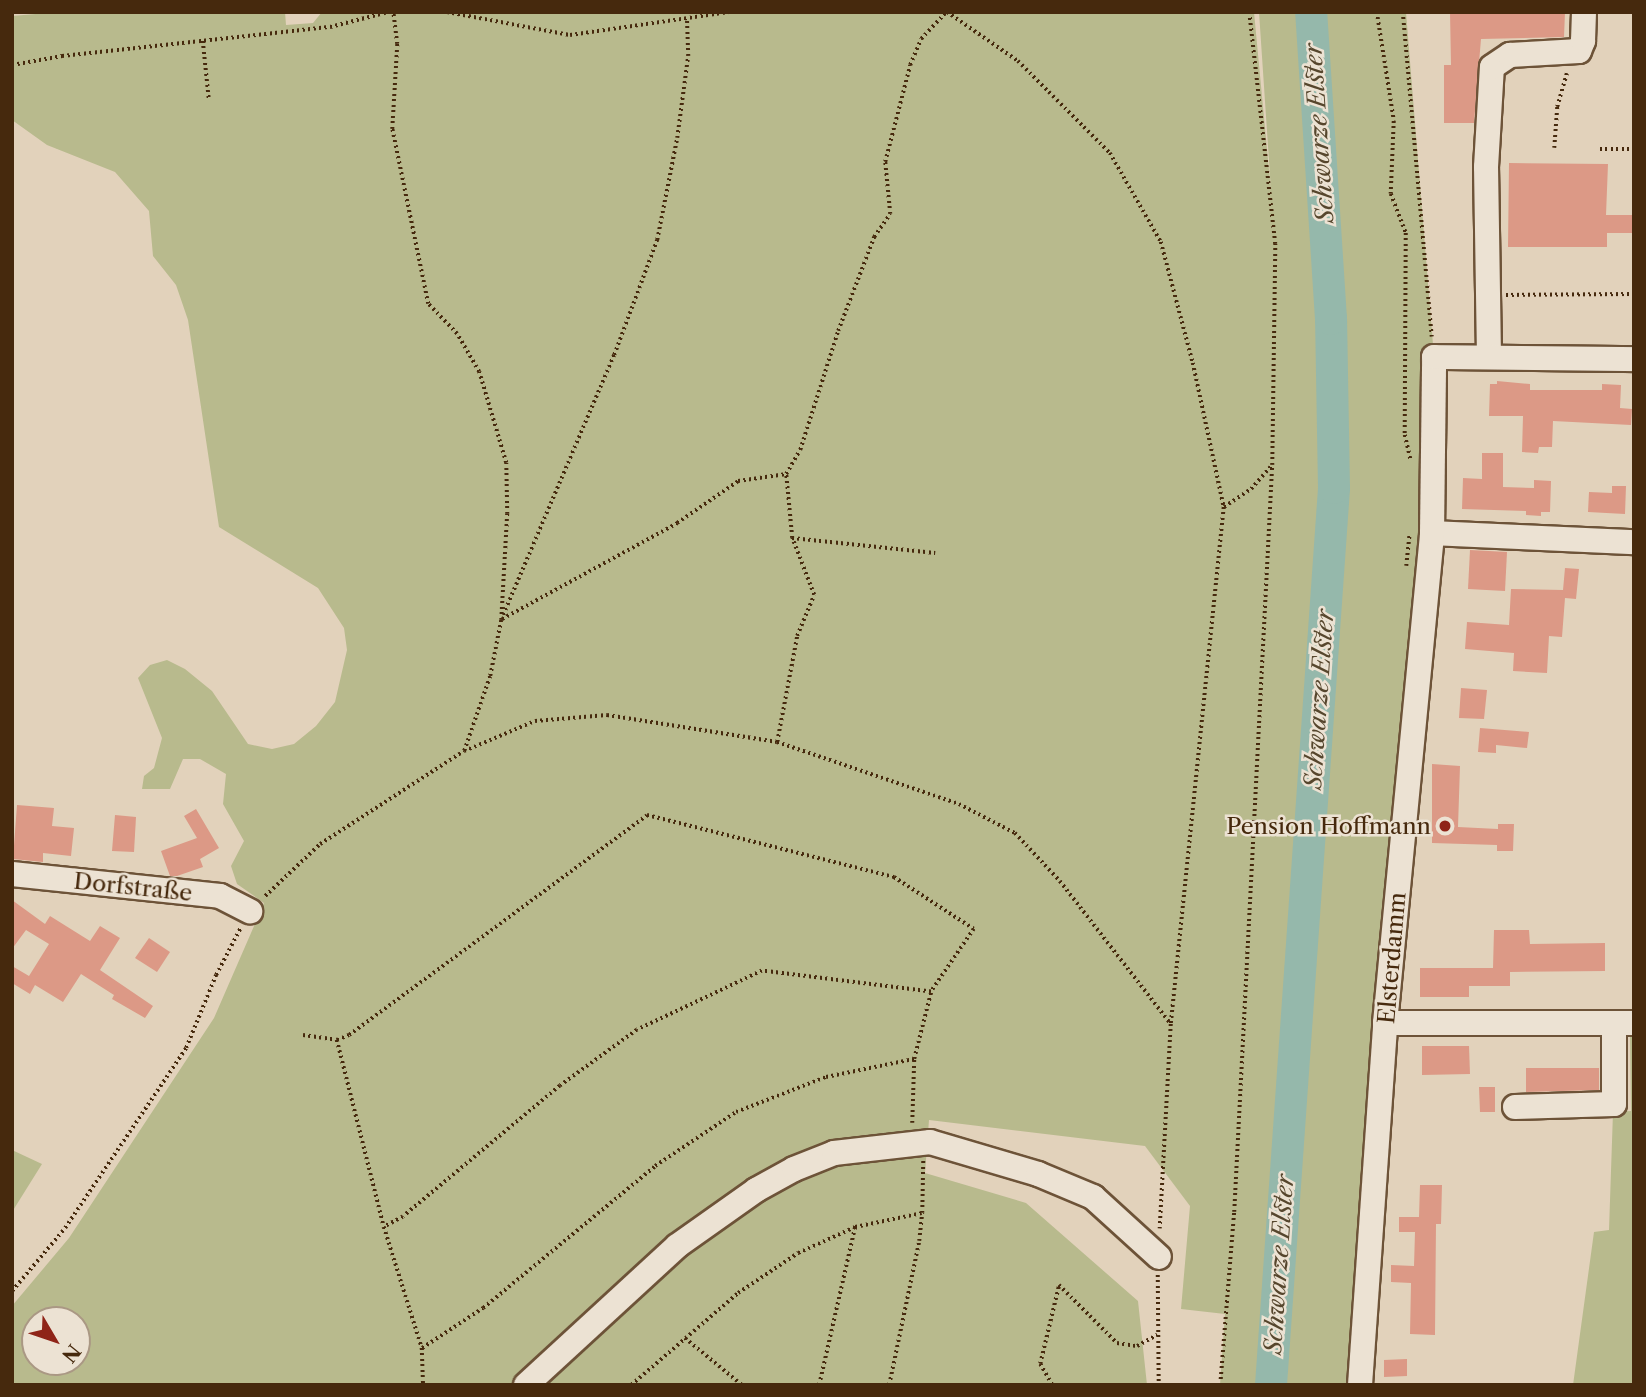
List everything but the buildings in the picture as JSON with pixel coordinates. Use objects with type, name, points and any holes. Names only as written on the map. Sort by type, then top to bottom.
[{"type":"street","points":[[1489,357],[1486,167],[1492,67],[1503,57],[1510,55],[1574,51],[1582,47],[1584,12]]},
{"type":"street","points":[[1434,357],[1634,359]]},
{"type":"street","name":"Elsterdamm","points":[[1360,1385],[1434,357]]},
{"type":"street","points":[[1421,533],[1634,542]]},
{"type":"street","name":"Dorfstraße","points":[[12,874],[220,896],[250,911]]},
{"type":"street","points":[[1385,1023],[1624,1023],[1614,1104],[1515,1107]]},
{"type":"street","points":[[526,1385],[677,1247],[756,1190],[794,1169],[834,1153],[930,1142],[1038,1174],[1093,1197],[1159,1257]]},
{"type":"path","points":[[12,65],[62,56],[330,27],[391,12],[397,44],[392,130],[428,304],[457,334],[479,372],[506,463],[507,514],[501,620],[490,676],[464,751]]},
{"type":"path","points":[[447,12],[570,36],[730,12]]},
{"type":"path","points":[[777,742],[797,636],[814,596],[792,538],[786,474],[800,450],[838,331],[874,237],[890,214],[885,162],[909,65],[921,39],[946,12],[1018,61],[1110,153],[1161,242],[1193,363],[1224,507],[1171,1024],[1159,1257],[1159,1385]]},
{"type":"path","points":[[1220,1385],[1234,1212],[1272,466],[1275,244],[1250,12]]},
{"type":"path","points":[[1377,12],[1394,121],[1391,194],[1406,233],[1405,435],[1413,471]]},
{"type":"path","points":[[1403,12],[1434,357]]},
{"type":"path","points":[[501,620],[614,355],[657,240],[677,138],[688,56],[687,19]]},
{"type":"path","points":[[203,41],[209,99]]},
{"type":"path","points":[[1554,148],[1557,107],[1574,51]]},
{"type":"path","points":[[1600,149],[1634,149]]},
{"type":"path","points":[[1488,295],[1634,294]]},
{"type":"path","points":[[1224,507],[1251,489],[1272,466]]},
{"type":"path","points":[[501,620],[677,523],[738,481],[786,474]]},
{"type":"path","points":[[1406,570],[1421,533]]},
{"type":"path","points":[[792,538],[935,553]]},
{"type":"path","points":[[12,1291],[65,1228],[186,1048],[216,975],[250,911],[320,844],[464,751],[535,721],[607,715],[777,742],[959,804],[1016,833],[1060,881],[1171,1024]]},
{"type":"path","points":[[303,1035],[337,1040],[349,1035],[647,815],[894,877],[974,929],[931,992],[914,1059],[912,1144],[923,1158],[922,1213],[919,1241],[888,1385]]},
{"type":"path","points":[[384,1227],[403,1217],[549,1095],[637,1030],[762,971],[931,992]]},
{"type":"path","points":[[337,1040],[384,1227],[422,1348],[423,1385]]},
{"type":"path","points":[[422,1348],[483,1308],[655,1166],[736,1112],[826,1077],[914,1059]]},
{"type":"path","points":[[631,1385],[738,1293],[798,1253],[855,1227],[922,1213]]},
{"type":"path","points":[[819,1385],[855,1227]]},
{"type":"path","points":[[1052,1385],[1040,1364],[1059,1285],[1117,1343],[1137,1346],[1157,1335]]},
{"type":"path","points":[[685,1338],[742,1385]]},
{"type":"green space","points":[[59,12],[285,12],[286,25],[313,23],[322,12],[1254,12],[1271,191],[1259,12],[1406,12],[1434,357],[1355,1385],[1220,1385],[1225,1314],[1181,1309],[1190,1206],[1145,1146],[929,1120],[925,1173],[1026,1203],[1138,1301],[1147,1385],[12,1385],[12,1306],[69,1238],[214,1018],[264,903],[237,884],[231,866],[244,841],[223,804],[226,774],[200,759],[183,759],[170,789],[142,789],[144,776],[154,768],[162,738],[138,678],[150,665],[167,660],[185,669],[212,691],[248,744],[272,749],[294,744],[316,726],[335,702],[347,650],[344,628],[318,588],[219,527],[188,320],[176,285],[153,256],[149,211],[115,172],[47,145],[12,120],[12,16]]},
{"type":"green space","points":[[1630,1035],[1634,1035],[1634,1385],[1573,1385],[1594,1232],[1609,1230],[1613,1112],[1631,1111]]},
{"type":"green space","points":[[12,1150],[42,1164],[12,1212]]},
{"type":"waterway","name":"Schwarze Elster","points":[[1271,1385],[1334,488],[1331,319],[1311,12]]},
{"type":"place","name":"Pension Hoffmann","points":[[1445,826]]}]
